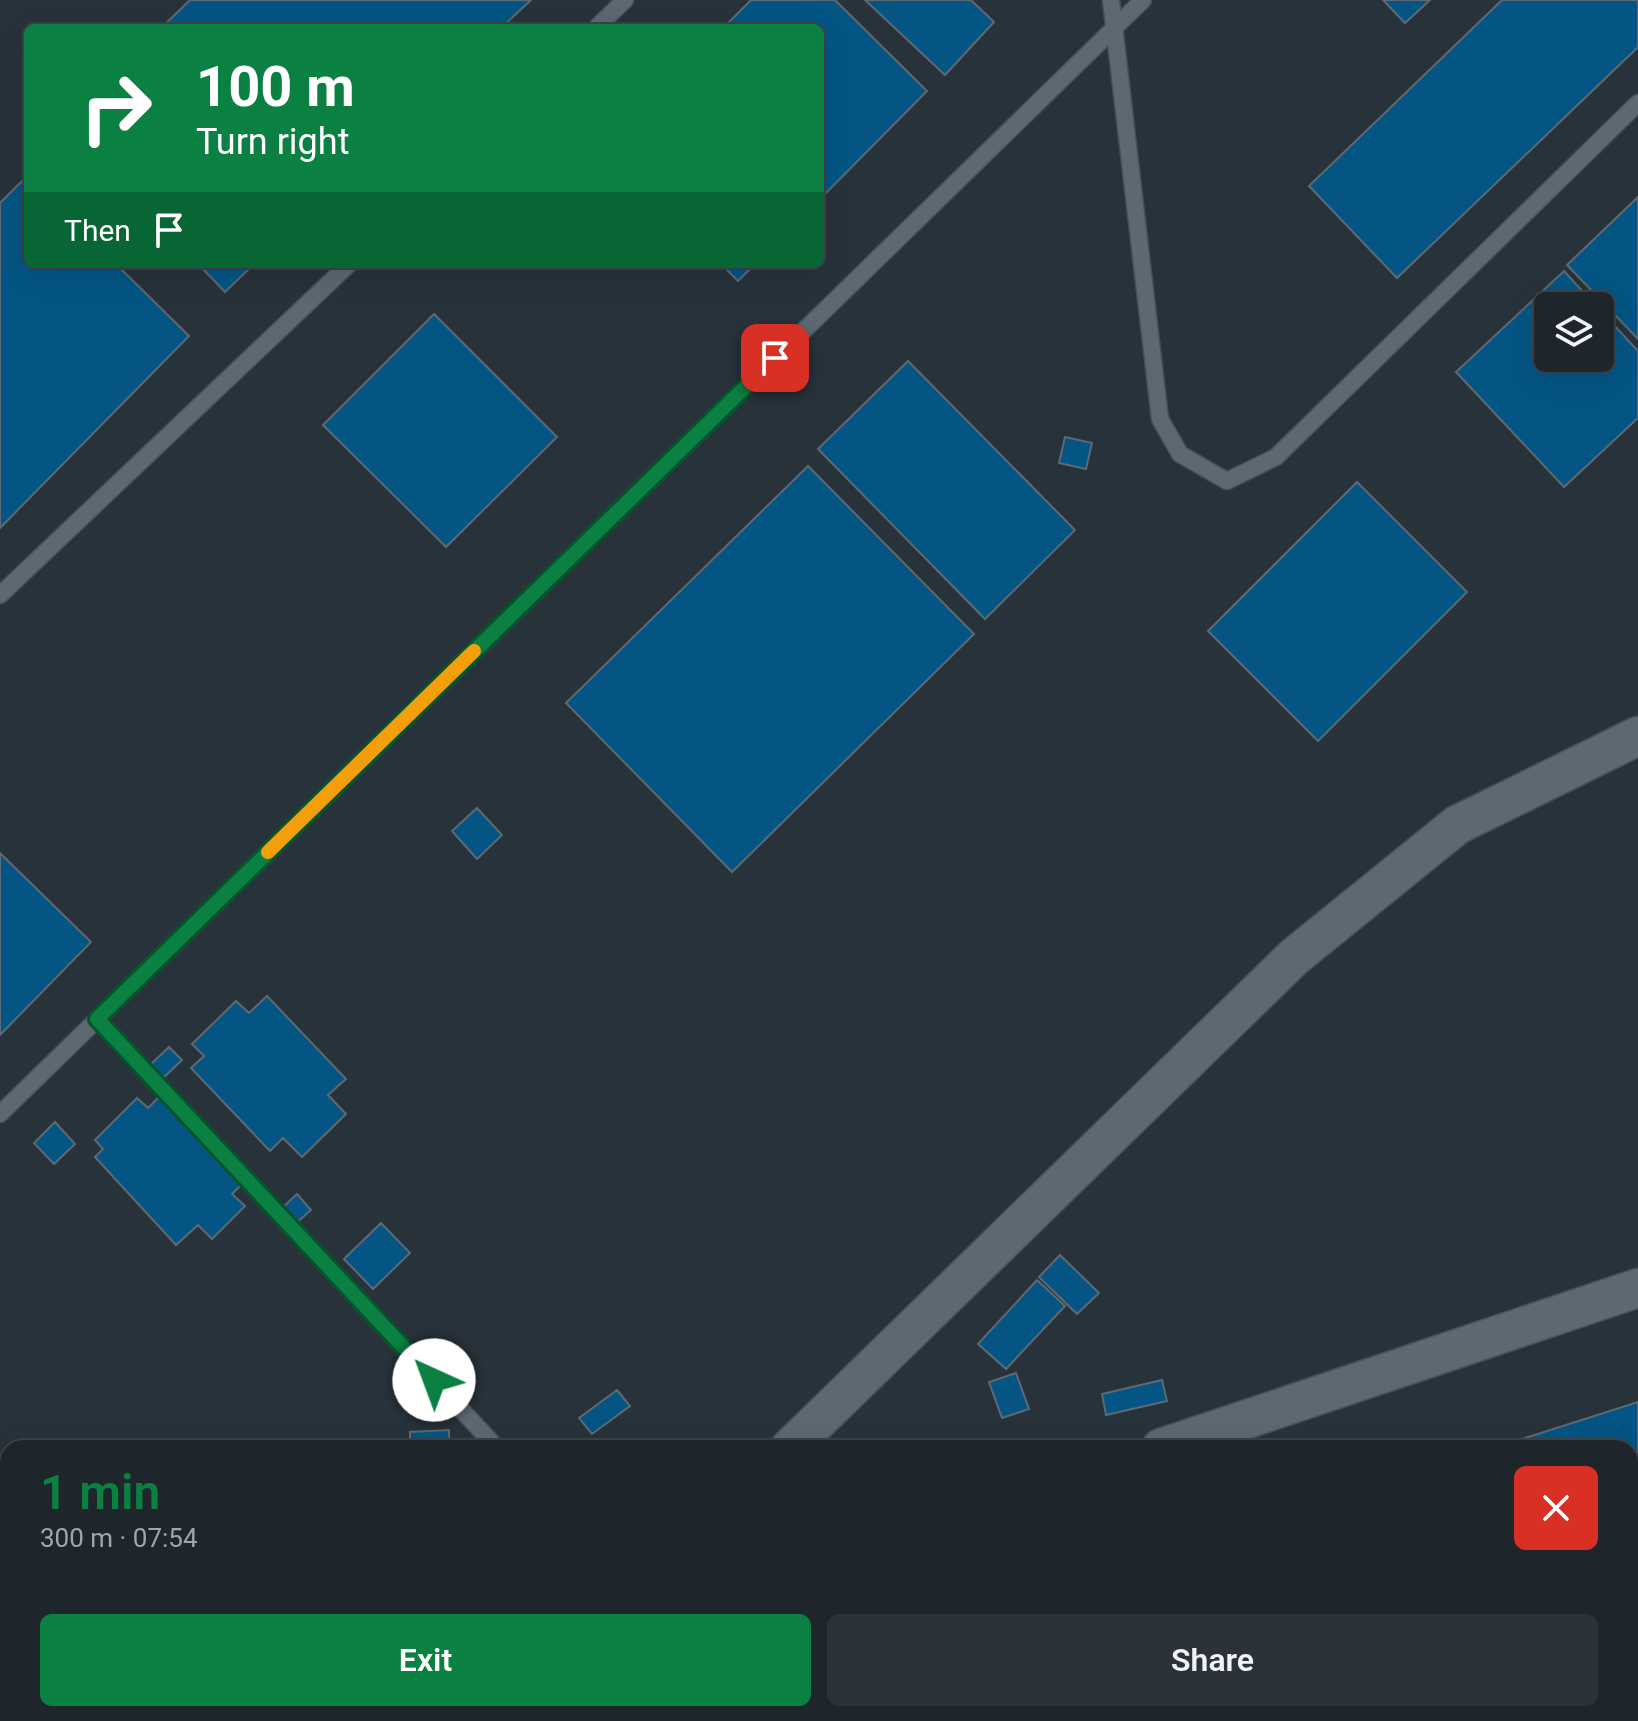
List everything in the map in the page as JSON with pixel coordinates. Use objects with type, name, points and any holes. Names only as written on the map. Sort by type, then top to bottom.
[{"type":"street","points":[[798,1440],[1294,957],[1457,825],[1638,736]]},
{"type":"street","points":[[1185,1440],[1638,1288]]},
{"type":"lane","points":[[600,24],[625,0]]},
{"type":"lane","points":[[1111,0],[1160,419],[1180,454],[1227,481],[1276,457],[1638,103]]},
{"type":"lane","points":[[0,1114],[1143,0]]},
{"type":"lane","points":[[0,595],[345,268]]},
{"type":"lane","points":[[97,1019],[490,1440]]},
{"type":"building","points":[[190,0],[531,0],[505,24],[165,24]]},
{"type":"building","points":[[751,0],[835,0],[927,91],[824,195],[824,24],[727,24]]},
{"type":"building","points":[[865,0],[971,0],[994,22],[945,75]]},
{"type":"building","points":[[1383,0],[1430,0],[1405,23]]},
{"type":"building","points":[[1502,0],[1638,0],[1638,47],[1397,278],[1309,186]]},
{"type":"building","points":[[24,179],[24,268],[120,268],[189,336],[0,528],[0,203]]},
{"type":"building","points":[[1638,197],[1638,339],[1614,314],[1614,292],[1593,292],[1567,265]]},
{"type":"building","points":[[202,268],[250,268],[225,292]]},
{"type":"building","points":[[725,268],[751,268],[738,281]]},
{"type":"building","points":[[1564,271],[1583,292],[1542,292]]},
{"type":"building","points":[[1534,299],[1534,372],[1614,372],[1614,325],[1638,351],[1638,418],[1564,487],[1456,372]]},
{"type":"building","points":[[434,314],[557,437],[446,547],[323,425]]},
{"type":"building","points":[[908,361],[1075,530],[985,619],[818,449]]},
{"type":"building","points":[[1065,437],[1092,443],[1086,469],[1059,463]]},
{"type":"building","points":[[808,466],[974,634],[732,872],[566,703]]},
{"type":"building","points":[[1357,482],[1467,592],[1318,741],[1208,631]]},
{"type":"building","points":[[477,808],[502,835],[477,859],[452,831]]},
{"type":"building","points":[[0,853],[91,942],[0,1035]]},
{"type":"building","points":[[267,996],[346,1079],[328,1095],[346,1114],[302,1157],[283,1138],[270,1151],[191,1068],[204,1056],[192,1044],[236,1001],[249,1013]]},
{"type":"building","points":[[169,1047],[182,1060],[160,1081],[147,1068]]},
{"type":"building","points":[[161,1095],[243,1183],[232,1194],[245,1206],[212,1239],[198,1225],[176,1245],[95,1157],[103,1149],[95,1140],[137,1098],[148,1108]]},
{"type":"building","points":[[55,1122],[75,1144],[54,1164],[34,1143]]},
{"type":"building","points":[[297,1194],[311,1210],[293,1226],[279,1211]]},
{"type":"building","points":[[381,1223],[410,1253],[373,1289],[344,1259]]},
{"type":"building","points":[[1060,1255],[1099,1293],[1077,1314],[1039,1277]]},
{"type":"building","points":[[1037,1280],[1065,1306],[1006,1369],[978,1344]]},
{"type":"building","points":[[1016,1373],[1029,1409],[1002,1418],[989,1382]]},
{"type":"building","points":[[1162,1380],[1167,1401],[1106,1415],[1102,1394]]},
{"type":"building","points":[[617,1390],[630,1406],[592,1434],[579,1418]]},
{"type":"building","points":[[1638,1402],[1638,1440],[1519,1440]]},
{"type":"building","points":[[449,1430],[449,1440],[410,1440],[410,1432]]},
{"type":"slow traffic","points":[[268,852],[474,651]]},
{"type":"route","points":[[434,1380],[97,1019],[775,358]]}]
